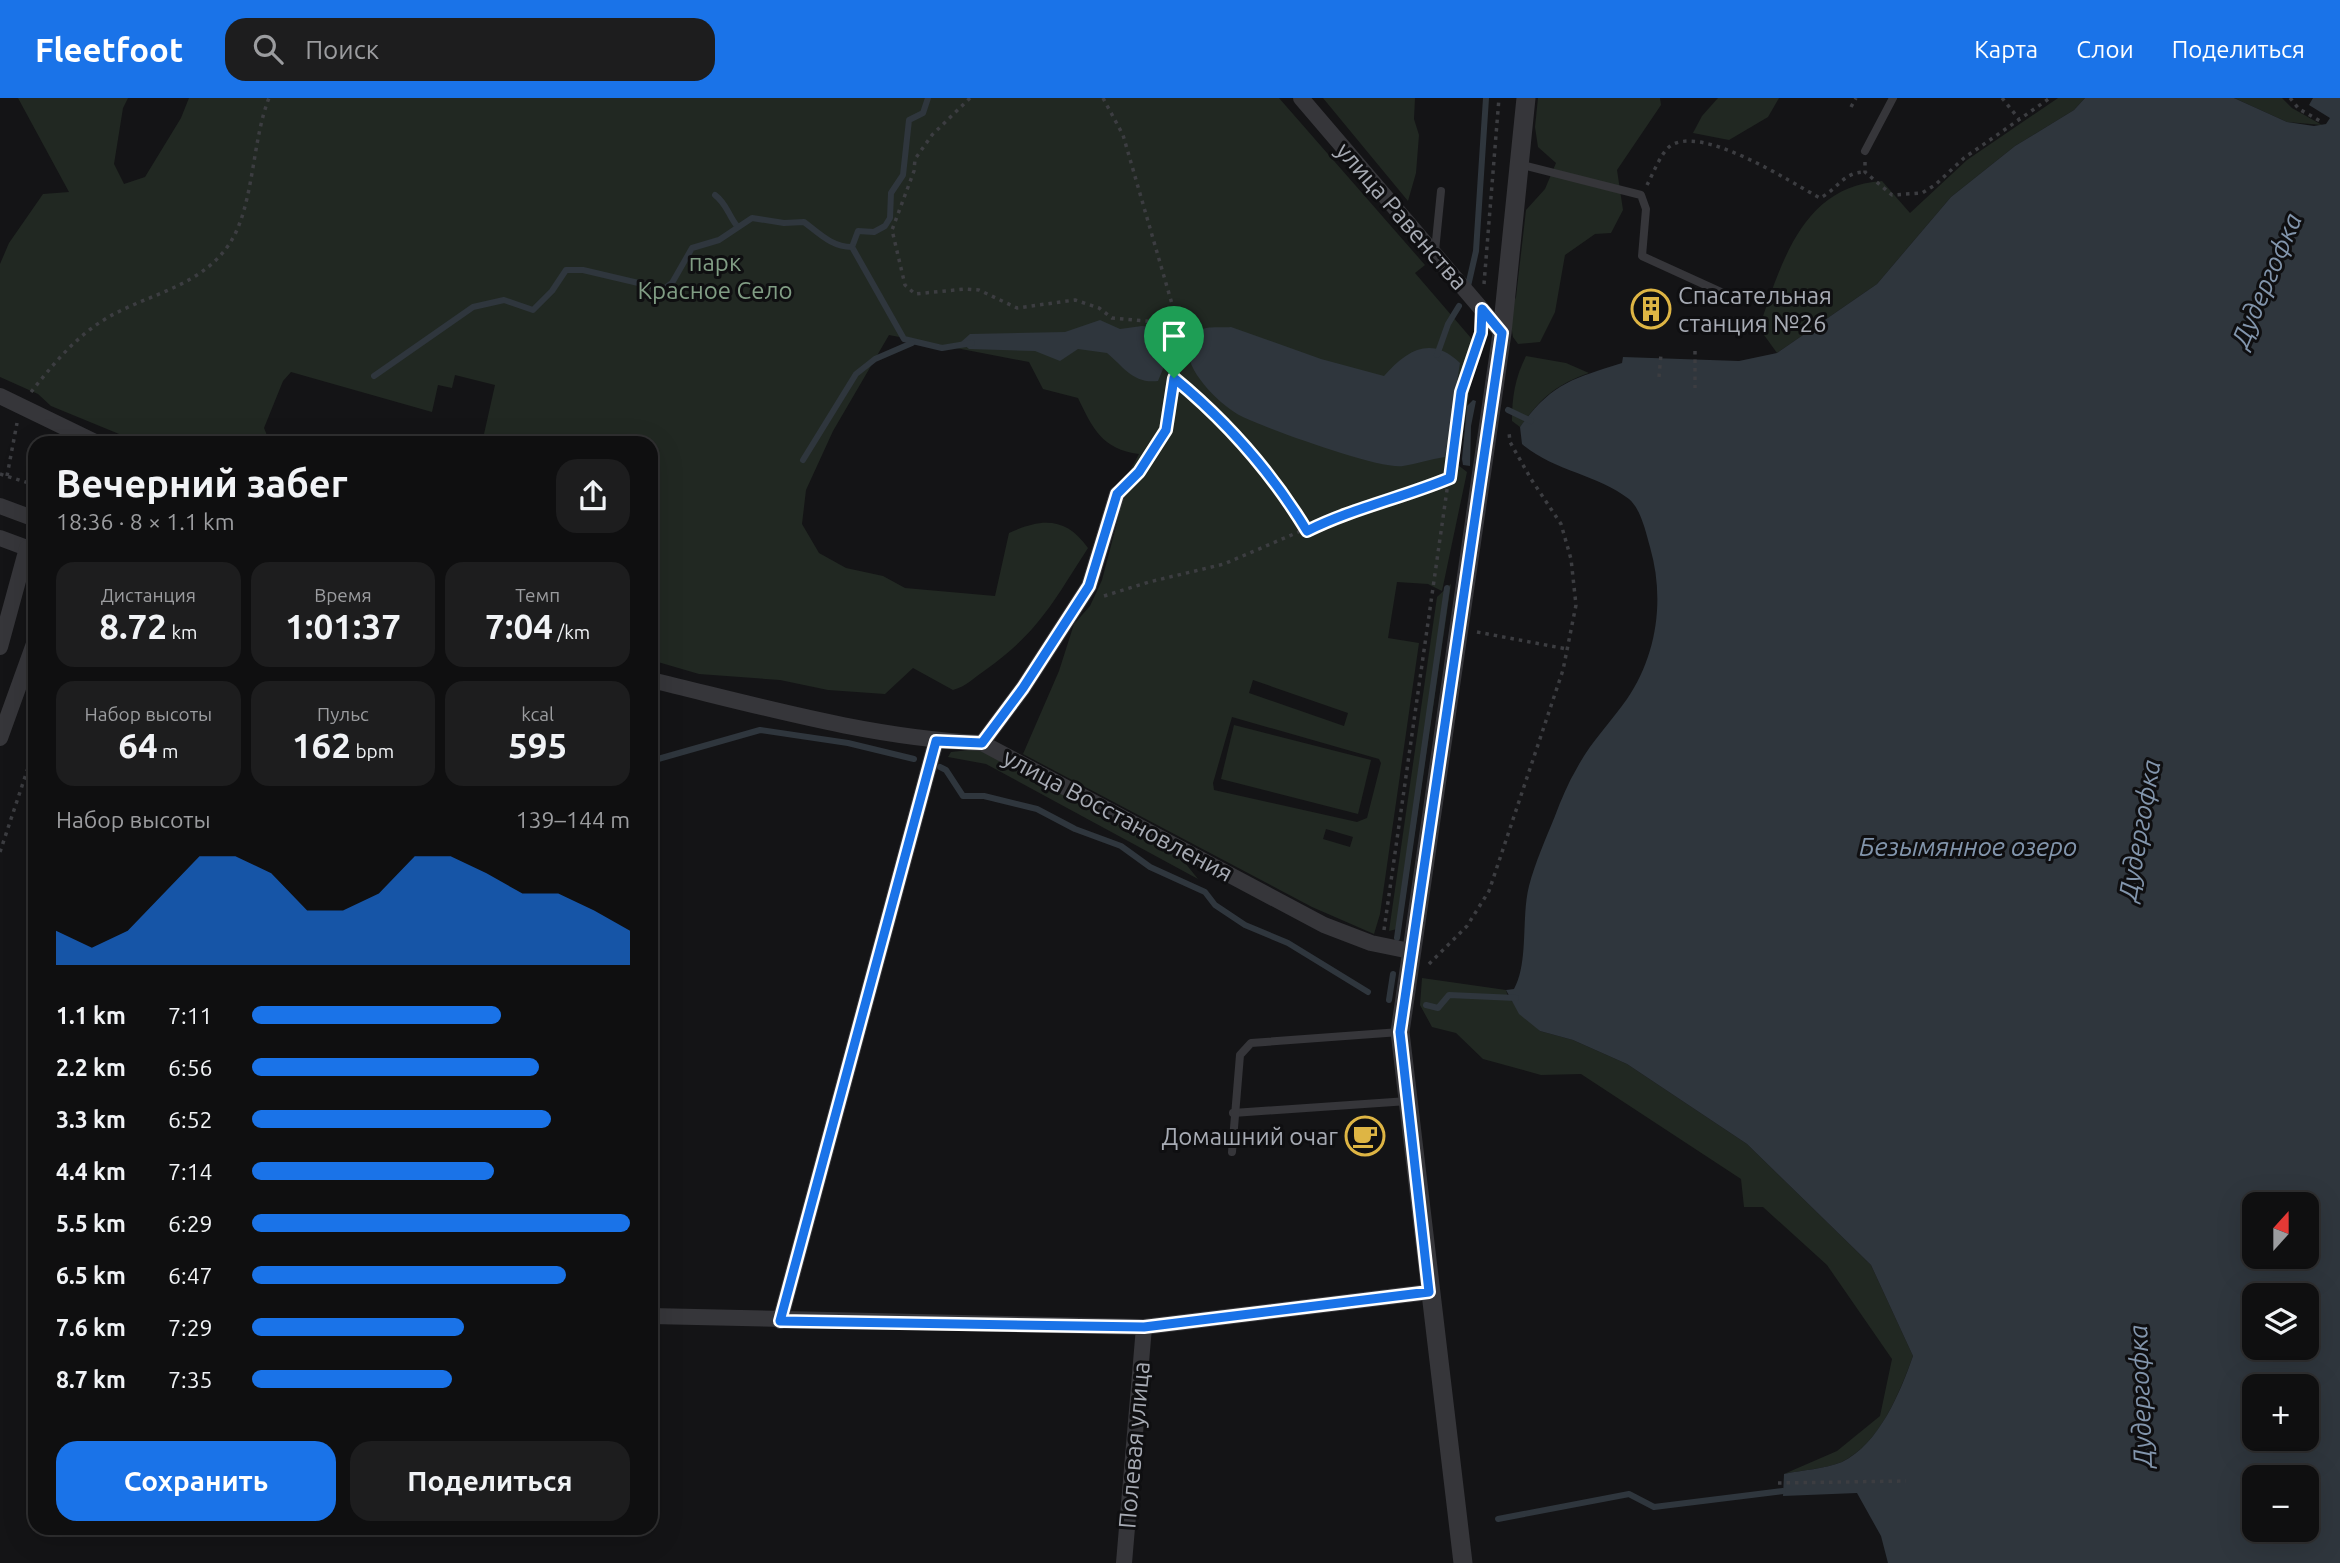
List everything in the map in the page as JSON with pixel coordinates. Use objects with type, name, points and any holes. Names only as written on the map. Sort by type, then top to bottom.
[{"type":"street","name":"улица Равенства","points":[[1301,98],[1502,333]]},
{"type":"street","points":[[1463,1563],[1400,1032],[1502,333],[1526,98]]},
{"type":"street","points":[[0,396],[83,436]]},
{"type":"street","points":[[982,743],[1079,603],[1095,570],[1117,494]]},
{"type":"street","points":[[0,506],[28,516]]},
{"type":"street","points":[[0,538],[28,546]]},
{"type":"street","points":[[0,647],[28,557]]},
{"type":"street","points":[[0,738],[28,660]]},
{"type":"street","name":"улица Восстановления","points":[[658,682],[799,716],[936,741],[982,743],[1324,925],[1371,943],[1410,951]]},
{"type":"street","points":[[780,1321],[936,741]]},
{"type":"street","points":[[658,1316],[1144,1327],[1429,1292]]},
{"type":"street","name":"Полевая улица","points":[[1124,1563],[1144,1327]]},
{"type":"lane","points":[[1865,151],[1894,98]]},
{"type":"lane","points":[[1519,164],[1641,194],[1646,209],[1642,256],[1723,293]]},
{"type":"lane","points":[[1434,253],[1441,191]]},
{"type":"lane","points":[[1231,1152],[1240,1055],[1251,1043],[1400,1032]]},
{"type":"lane","points":[[1234,1113],[1408,1101]]},
{"type":"path","points":[[7,476],[20,404],[52,366],[100,322],[194,279],[218,259],[232,240],[256,154],[260,121],[269,98]]},
{"type":"path","points":[[970,98],[932,135],[915,159],[904,203],[892,230],[905,285],[915,294],[979,290],[1017,308],[1075,300],[1099,308],[1112,318],[1157,322],[1177,320]]},
{"type":"path","points":[[1103,98],[1123,135],[1181,335],[1166,430],[1139,472],[1117,494]]},
{"type":"path","points":[[1384,930],[1461,392],[1481,333],[1499,98]]},
{"type":"path","points":[[1851,107],[1856,98]]},
{"type":"path","points":[[2002,98],[2019,119]]},
{"type":"path","points":[[1641,194],[1669,147],[1684,141],[1719,145],[1820,198],[1829,194],[1842,178],[1854,172],[1865,172],[1892,195],[1922,193],[2050,98]]},
{"type":"path","points":[[2290,98],[2299,108],[2320,121]]},
{"type":"path","points":[[1865,151],[1865,172]]},
{"type":"path","points":[[1695,351],[1695,388]]},
{"type":"path","points":[[1659,377],[1661,354]]},
{"type":"path","points":[[1174,378],[1230,429],[1290,503],[1307,531]]},
{"type":"path","points":[[1425,969],[1467,926],[1489,891],[1563,670],[1576,605],[1562,524],[1510,442]]},
{"type":"path","points":[[0,474],[28,483]]},
{"type":"path","points":[[1079,603],[1224,564],[1307,531],[1345,512],[1414,493],[1450,478]]},
{"type":"path","points":[[1475,632],[1567,649]]},
{"type":"path","points":[[1427,633],[1434,634]]},
{"type":"path","points":[[0,852],[28,768]]},
{"type":"path","points":[[1778,1483],[1906,1481]]},
{"type":"green space","name":"парк Красное Село","points":[[18,98],[128,98],[123,108],[114,164],[124,184],[145,177],[181,118],[189,98],[1279,98],[1425,265],[1415,273],[1477,345],[1458,465],[1467,472],[1442,591],[1428,584],[1397,582],[1388,638],[1419,643],[1380,914],[1374,934],[1312,907],[1023,754],[1059,671],[1074,624],[1090,606],[1102,580],[1120,511],[1122,486],[1139,454],[1116,447],[1100,436],[1078,398],[1043,389],[1029,362],[889,335],[833,431],[806,490],[802,524],[819,553],[846,568],[883,576],[905,588],[995,596],[1009,533],[1043,523],[1053,523],[1071,530],[1088,548],[1044,615],[1019,643],[969,682],[953,690],[913,668],[885,694],[828,690],[780,680],[699,674],[658,662],[658,436],[484,436],[495,385],[455,375],[452,388],[438,385],[432,412],[291,372],[283,381],[264,428],[267,436],[124,436],[51,406],[38,394],[0,377],[0,264],[9,243],[43,194],[69,192]],"holes":[[[1253,680],[1348,713],[1344,726],[1249,693]],[[1232,717],[1379,759],[1381,763],[1367,818],[1357,822],[1214,790],[1213,783]],[[1326,829],[1353,837],[1350,847],[1323,839]]]},
{"type":"green space","points":[[1323,98],[1415,98],[1414,119],[1419,135],[1416,173],[1408,201]]},
{"type":"green space","points":[[1538,98],[1660,98],[1661,105],[1617,170],[1623,210],[1611,233],[1595,234],[1565,255],[1555,312],[1540,342],[1518,344],[1513,337],[1509,313],[1516,297],[1526,210],[1545,189],[1556,163],[1538,147],[1535,127]]},
{"type":"green space","points":[[1718,98],[1779,98],[1768,117],[1729,140],[1693,133],[1702,116]]},
{"type":"green space","points":[[2058,98],[2085,98],[2074,110],[2015,146],[1951,197],[1877,284],[1777,353],[1759,328],[1786,255],[1814,213],[1832,197],[1855,186],[1882,181],[1910,213],[1967,160]]},
{"type":"green space","points":[[2234,98],[2282,98],[2292,108],[2322,125],[2287,122]]},
{"type":"green space","points":[[1526,356],[1566,363],[1589,373],[1567,382],[1550,394],[1520,427],[1512,421],[1513,404],[1517,380]]},
{"type":"green space","points":[[1451,584],[1401,928],[1389,931],[1437,597]]},
{"type":"green space","points":[[1234,725],[1371,760],[1358,814],[1221,779]]},
{"type":"green space","points":[[978,749],[1177,853],[1198,879],[986,764],[948,757],[951,752]]},
{"type":"green space","points":[[1422,978],[1506,990],[1508,997],[1540,1031],[1573,1040],[1627,1064],[1747,1144],[1871,1265],[1913,1356],[1894,1401],[1867,1443],[1842,1462],[1784,1474],[1837,1451],[1880,1416],[1892,1359],[1827,1265],[1763,1207],[1744,1207],[1741,1179],[1581,1074],[1541,1075],[1483,1059],[1456,1033],[1432,1027],[1420,1005]]},
{"type":"water","name":"Безымянное озеро","points":[[2085,98],[2234,98],[2287,122],[2314,126],[2326,124],[2330,118],[2309,105],[2313,98],[2340,98],[2340,1563],[1888,1563],[1881,1536],[1857,1493],[1783,1496],[1784,1474],[1842,1462],[1867,1443],[1895,1401],[1908,1370],[1913,1356],[1871,1265],[1747,1144],[1627,1064],[1573,1040],[1540,1031],[1519,1014],[1506,990],[1514,989],[1519,978],[1527,898],[1531,877],[1541,851],[1582,759],[1637,682],[1651,645],[1657,606],[1655,567],[1642,522],[1633,503],[1617,491],[1534,453],[1522,444],[1520,427],[1542,401],[1564,384],[1622,363],[1623,357],[1739,361],[1777,353],[1877,284],[1951,197],[2015,146],[2074,110]]},
{"type":"water","points":[[1100,320],[1120,329],[1142,326],[1171,329],[1174,342],[1158,381],[1135,377],[1107,353],[1078,349],[1060,361],[1035,351],[969,349],[961,342],[970,334],[1065,332]]},
{"type":"water","points":[[1231,327],[1321,359],[1384,376],[1402,359],[1420,349],[1429,348],[1449,354],[1460,363],[1445,457],[1403,466],[1372,462],[1273,429],[1231,410],[1199,378],[1188,352],[1191,340],[1200,330]]},
{"type":"water","points":[[1473,400],[1476,401],[1471,426],[1470,466],[1463,465],[1462,459],[1467,406]]},
{"type":"waterway","points":[[928,98],[923,113],[909,120],[903,175],[891,193],[890,218],[885,226],[874,232],[858,231],[852,247],[904,339],[942,348],[972,343]]},
{"type":"waterway","points":[[1468,286],[1476,251],[1486,98]]},
{"type":"waterway","points":[[715,195],[737,226]]},
{"type":"waterway","points":[[374,376],[473,307],[504,300],[533,310],[552,291],[566,270],[583,270],[664,289],[672,283],[692,248],[719,240],[752,218],[784,223],[804,222],[832,242],[852,247]]},
{"type":"waterway","points":[[1437,355],[1448,324],[1459,306]]},
{"type":"waterway","points":[[803,460],[856,374],[875,359],[912,343]]},
{"type":"waterway","points":[[1508,410],[1531,421]]},
{"type":"waterway","points":[[1397,938],[1447,588]]},
{"type":"waterway","points":[[658,759],[760,730],[848,743],[914,759]]},
{"type":"waterway","points":[[940,767],[946,770],[963,796],[984,796],[1037,809],[1075,829],[1121,846],[1150,867],[1205,892],[1215,905],[1245,925],[1288,943],[1368,992]]},
{"type":"waterway","points":[[1389,1000],[1393,974]]},
{"type":"waterway","points":[[1426,1005],[1438,1008],[1449,995],[1516,998]]},
{"type":"waterway","points":[[1498,1519],[1629,1494],[1654,1507],[1783,1491]]},
{"type":"place","name":"Спасательная станция №26","points":[[1651,309]]},
{"type":"place","name":"Домашний очаг","points":[[1365,1136]]},
{"type":"route","points":[[1482,309],[1502,333],[1400,1032],[1429,1292],[1144,1327],[780,1321],[936,741],[982,743],[1023,688],[1079,603],[1095,570],[1117,494],[1139,472],[1166,430],[1174,378],[1230,429],[1275,483],[1307,531],[1345,512],[1414,493],[1450,478],[1461,392],[1481,333],[1482,309]]},
{"type":"water label","name":"Дудергофка","points":[[2266,280]]},
{"type":"water label","name":"Дудергофка","points":[[2139,830]]},
{"type":"water label","name":"Дудергофка","points":[[2140,1396]]}]
